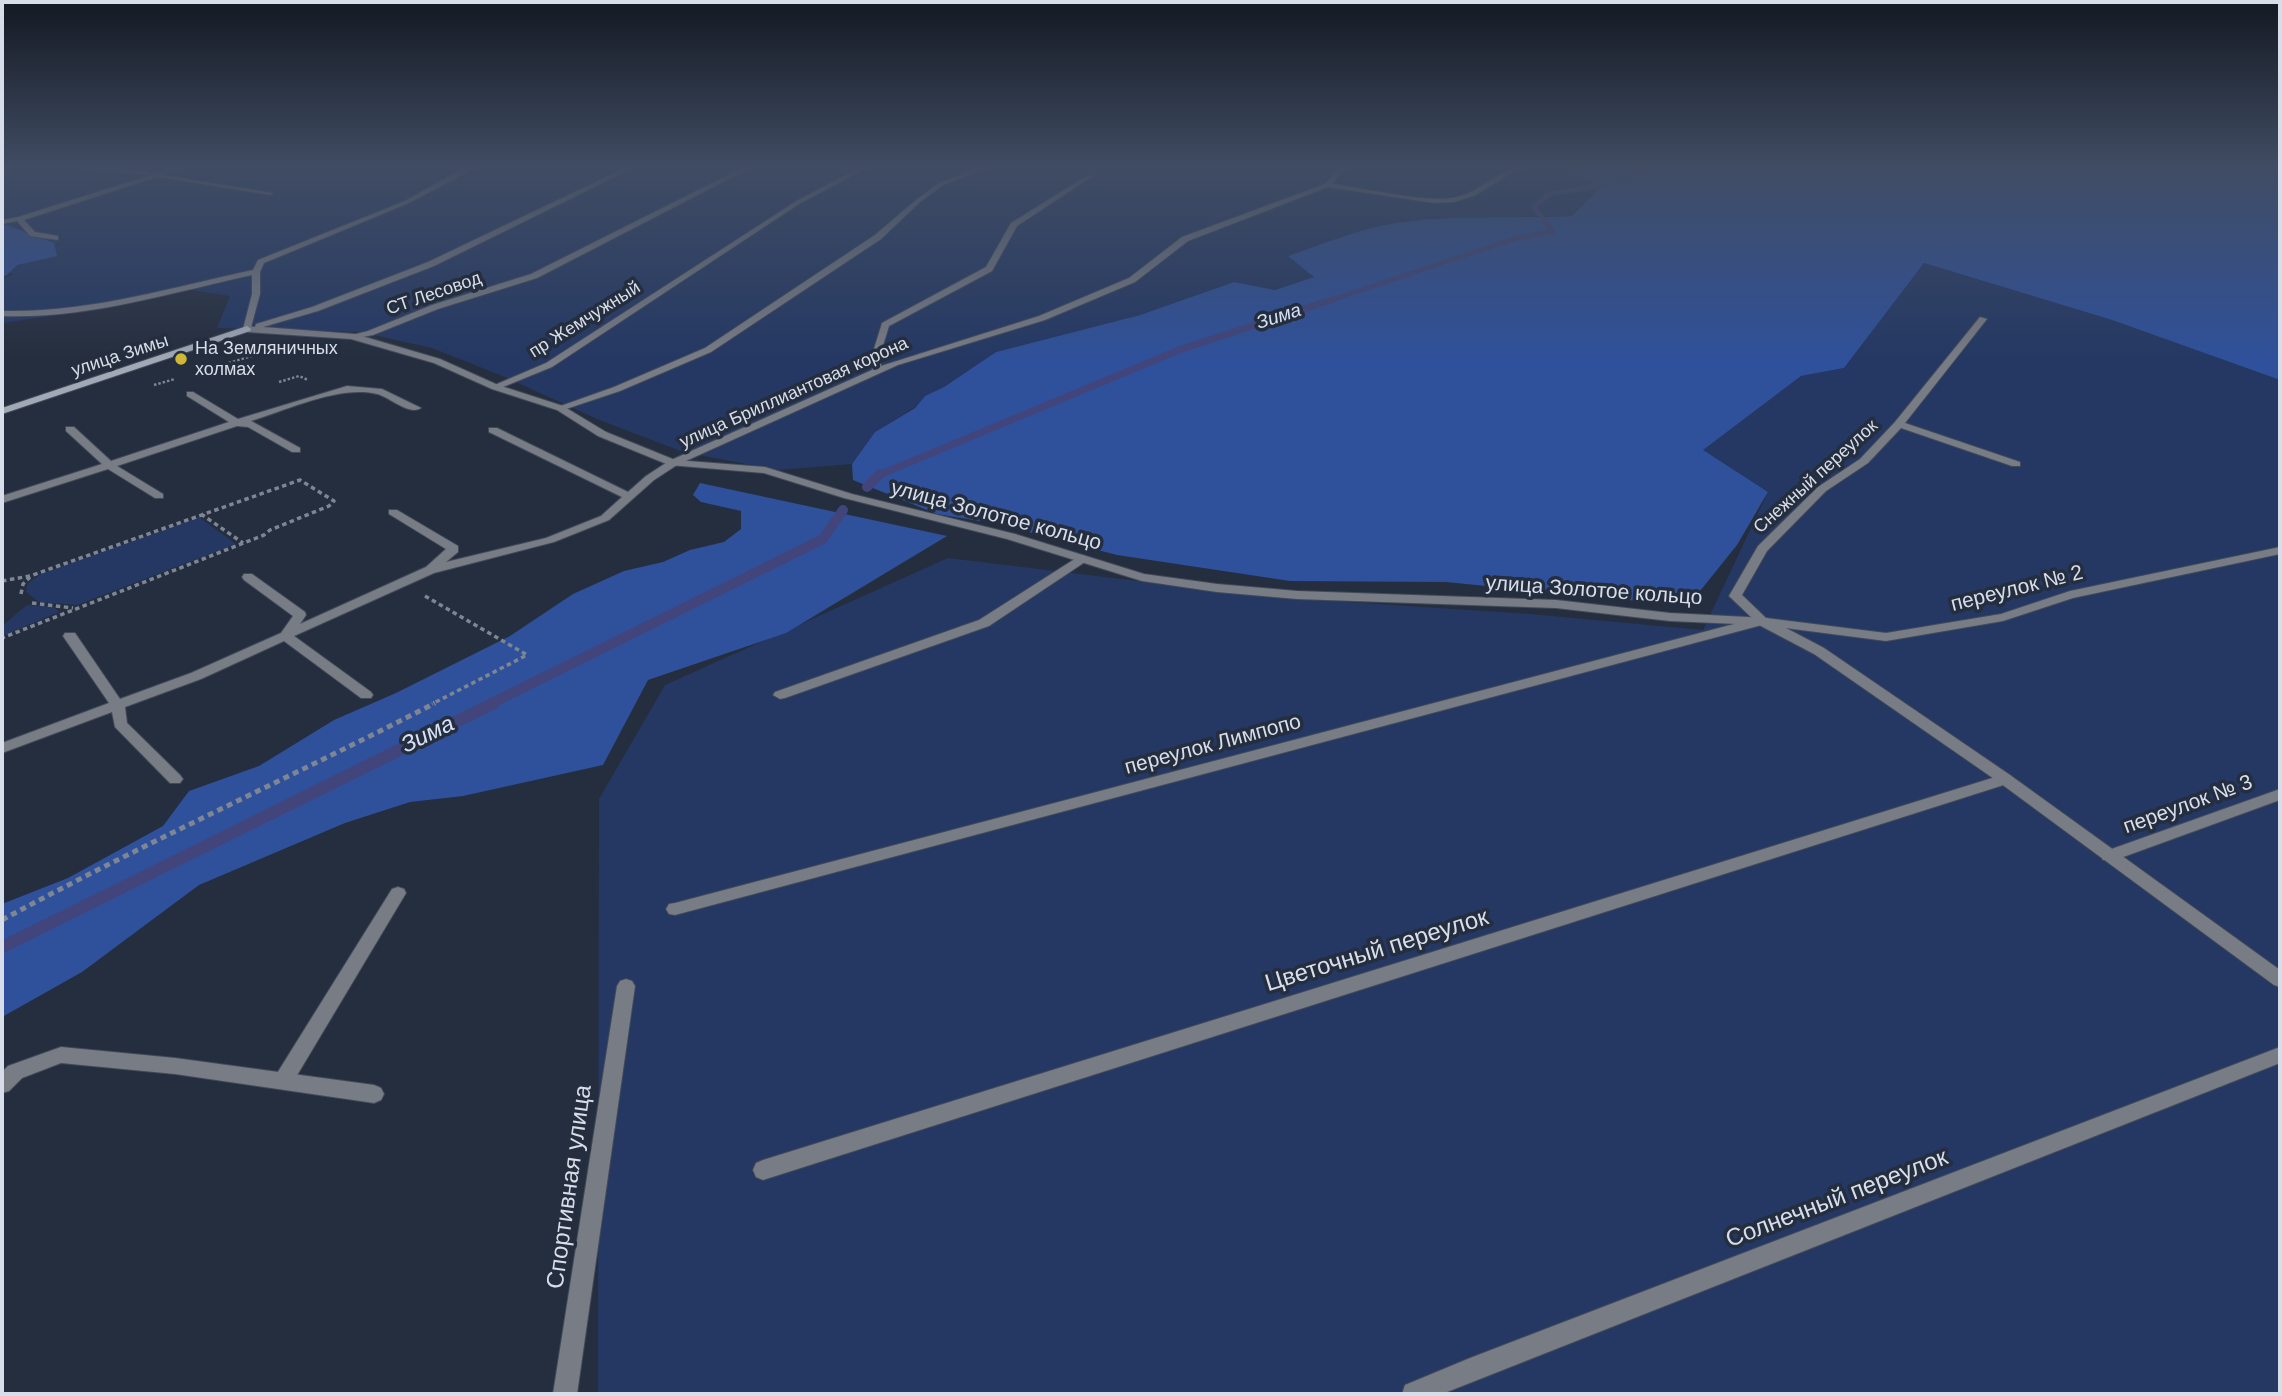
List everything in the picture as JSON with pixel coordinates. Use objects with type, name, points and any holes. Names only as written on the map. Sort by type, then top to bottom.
[{"type":"street","points":[[30,231],[55,238]]},
{"type":"street","points":[[247,329],[256,294],[256,272],[261,262],[336,231]]},
{"type":"street","points":[[247,329],[315,309],[431,264],[499,231]]},
{"type":"street","name":"СТ Лесовод","points":[[352,336],[370,333],[435,307],[534,276],[622,231]]},
{"type":"street","name":"пр Жемчужный","points":[[495,387],[549,365],[754,231]]},
{"type":"street","points":[[560,408],[617,389],[708,350],[885,231]]},
{"type":"street","points":[[876,373],[877,352],[885,325],[989,269],[1011,231]]},
{"type":"street","name":"улица Бриллиантовая корона","points":[[430,570],[550,540],[605,518],[650,478],[673,463],[895,363],[1042,318],[1132,280],[1185,239],[1206,231]]},
{"type":"street","points":[[2,314],[36,316],[103,305],[256,272]]},
{"type":"street","points":[[1899,424],[1983,319]]},
{"type":"street","name":"улица Золотое кольцо","points":[[247,329],[352,336],[437,361],[495,387],[560,408],[602,434],[673,463],[765,470],[848,496],[1011,536],[1142,577],[1217,588],[1297,595],[1556,604],[1670,617],[1762,621]]},
{"type":"street","name":"улица Зимы","points":[[2,411],[247,329]]},
{"type":"street","points":[[2,500],[347,389],[379,391],[416,408]]},
{"type":"street","points":[[190,394],[237,423],[250,424],[296,450]]},
{"type":"street","name":"Снежный переулок","points":[[1762,621],[1735,596],[1762,549],[1822,489],[1864,461],[1899,424],[2016,464]]},
{"type":"street","points":[[70,429],[109,465],[159,496]]},
{"type":"street","points":[[493,430],[630,497]]},
{"type":"street","points":[[2,748],[118,707],[285,636],[430,570],[454,549],[393,512]]},
{"type":"street","name":"переулок № 2","points":[[1762,621],[1886,636],[2003,617],[2070,595],[2280,551]]},
{"type":"street","points":[[779,695],[984,623],[1082,559]]},
{"type":"street","points":[[248,577],[300,615],[285,636]]},
{"type":"street","points":[[1762,621],[1819,651],[2006,779],[2280,980]]},
{"type":"street","name":"переулок Лимпопо","points":[[675,909],[1762,621]]},
{"type":"street","points":[[70,636],[118,707],[120,724],[175,779]]},
{"type":"street","points":[[285,636],[366,695]]},
{"type":"street","name":"Цветочный переулок","points":[[763,1170],[2006,779]]},
{"type":"street","name":"переулок № 3","points":[[2109,856],[2280,794]]},
{"type":"street","points":[[283,1081],[398,893]]},
{"type":"street","name":"Спортивная улица","points":[[565,1394],[626,986]]},
{"type":"street","points":[[8,1078],[61,1055],[175,1066],[374,1094]]},
{"type":"street","name":"Солнечный переулок","points":[[1414,1394],[1482,1364],[2280,1055]]},
{"type":"path","points":[[2,581],[30,576],[300,480],[334,501],[329,506],[243,544],[2,638]]},
{"type":"path","points":[[201,514],[243,544]]},
{"type":"path","points":[[21,594],[23,584],[30,576]]},
{"type":"path","points":[[2,920],[83,876],[286,779],[527,655],[402,583]]},
{"type":"path","points":[[32,603],[78,608]]},
{"type":"shaded area","points":[[2,231],[1366,231],[1289,256],[1315,277],[1275,290],[1234,282],[1140,315],[996,352],[944,387],[925,396],[915,407],[875,432],[852,464],[778,470],[683,452],[597,419],[505,377],[432,348],[361,332],[217,328],[230,296],[190,290],[94,310],[2,323],[2,279],[14,274],[2,270]]},
{"type":"shaded area","points":[[2,231],[23,231],[54,243],[57,256],[17,265],[6,276],[2,275]]},
{"type":"shaded area","points":[[1362,231],[2280,231],[2280,380],[2112,320],[1924,263],[1844,368],[1801,376],[1703,450],[1768,492],[1737,545],[1688,606],[1446,582],[1290,581],[1117,555],[998,524],[937,514],[853,480],[852,464],[875,432],[915,408],[925,396],[944,387],[996,352],[1140,315],[1234,282],[1275,290],[1314,277],[1288,256]]},
{"type":"shaded area","points":[[1924,263],[2112,320],[2280,380],[2280,1394],[598,1394],[599,799],[665,685],[948,558],[1270,597],[1530,614],[1703,630],[1768,492],[1702,450],[1801,376],[1844,368]]},
{"type":"shaded area","points":[[700,483],[947,536],[786,633],[648,680],[603,765],[463,796],[410,802],[345,823],[199,885],[82,972],[2,1017],[2,904],[68,878],[163,826],[189,791],[259,766],[334,720],[396,693],[510,636],[573,594],[624,571],[663,562],[690,550],[724,542],[741,529],[741,511],[701,502],[693,495]]},
{"type":"shaded area","points":[[199,517],[236,544],[77,605],[39,602],[26,592],[28,583],[41,574]]},
{"type":"shaded area","points":[[27,605],[54,607],[59,612],[2,636],[2,626]]},
{"type":"waterway","name":"Зима","points":[[1334,299],[1514,239],[1552,231]]},
{"type":"waterway","name":"Зима","points":[[879,475],[1179,350],[1334,299]]},
{"type":"waterway","name":"Зима","points":[[1328,301],[1334,299]]},
{"type":"waterway","name":"Зима","points":[[867,487],[879,475]]},
{"type":"waterway","name":"Зима","points":[[490,704],[823,539],[843,510]]},
{"type":"waterway","name":"Зима","points":[[2,947],[494,703]]},
{"type":"place","name":"На Земляничных холмах","points":[[181,359]]}]
